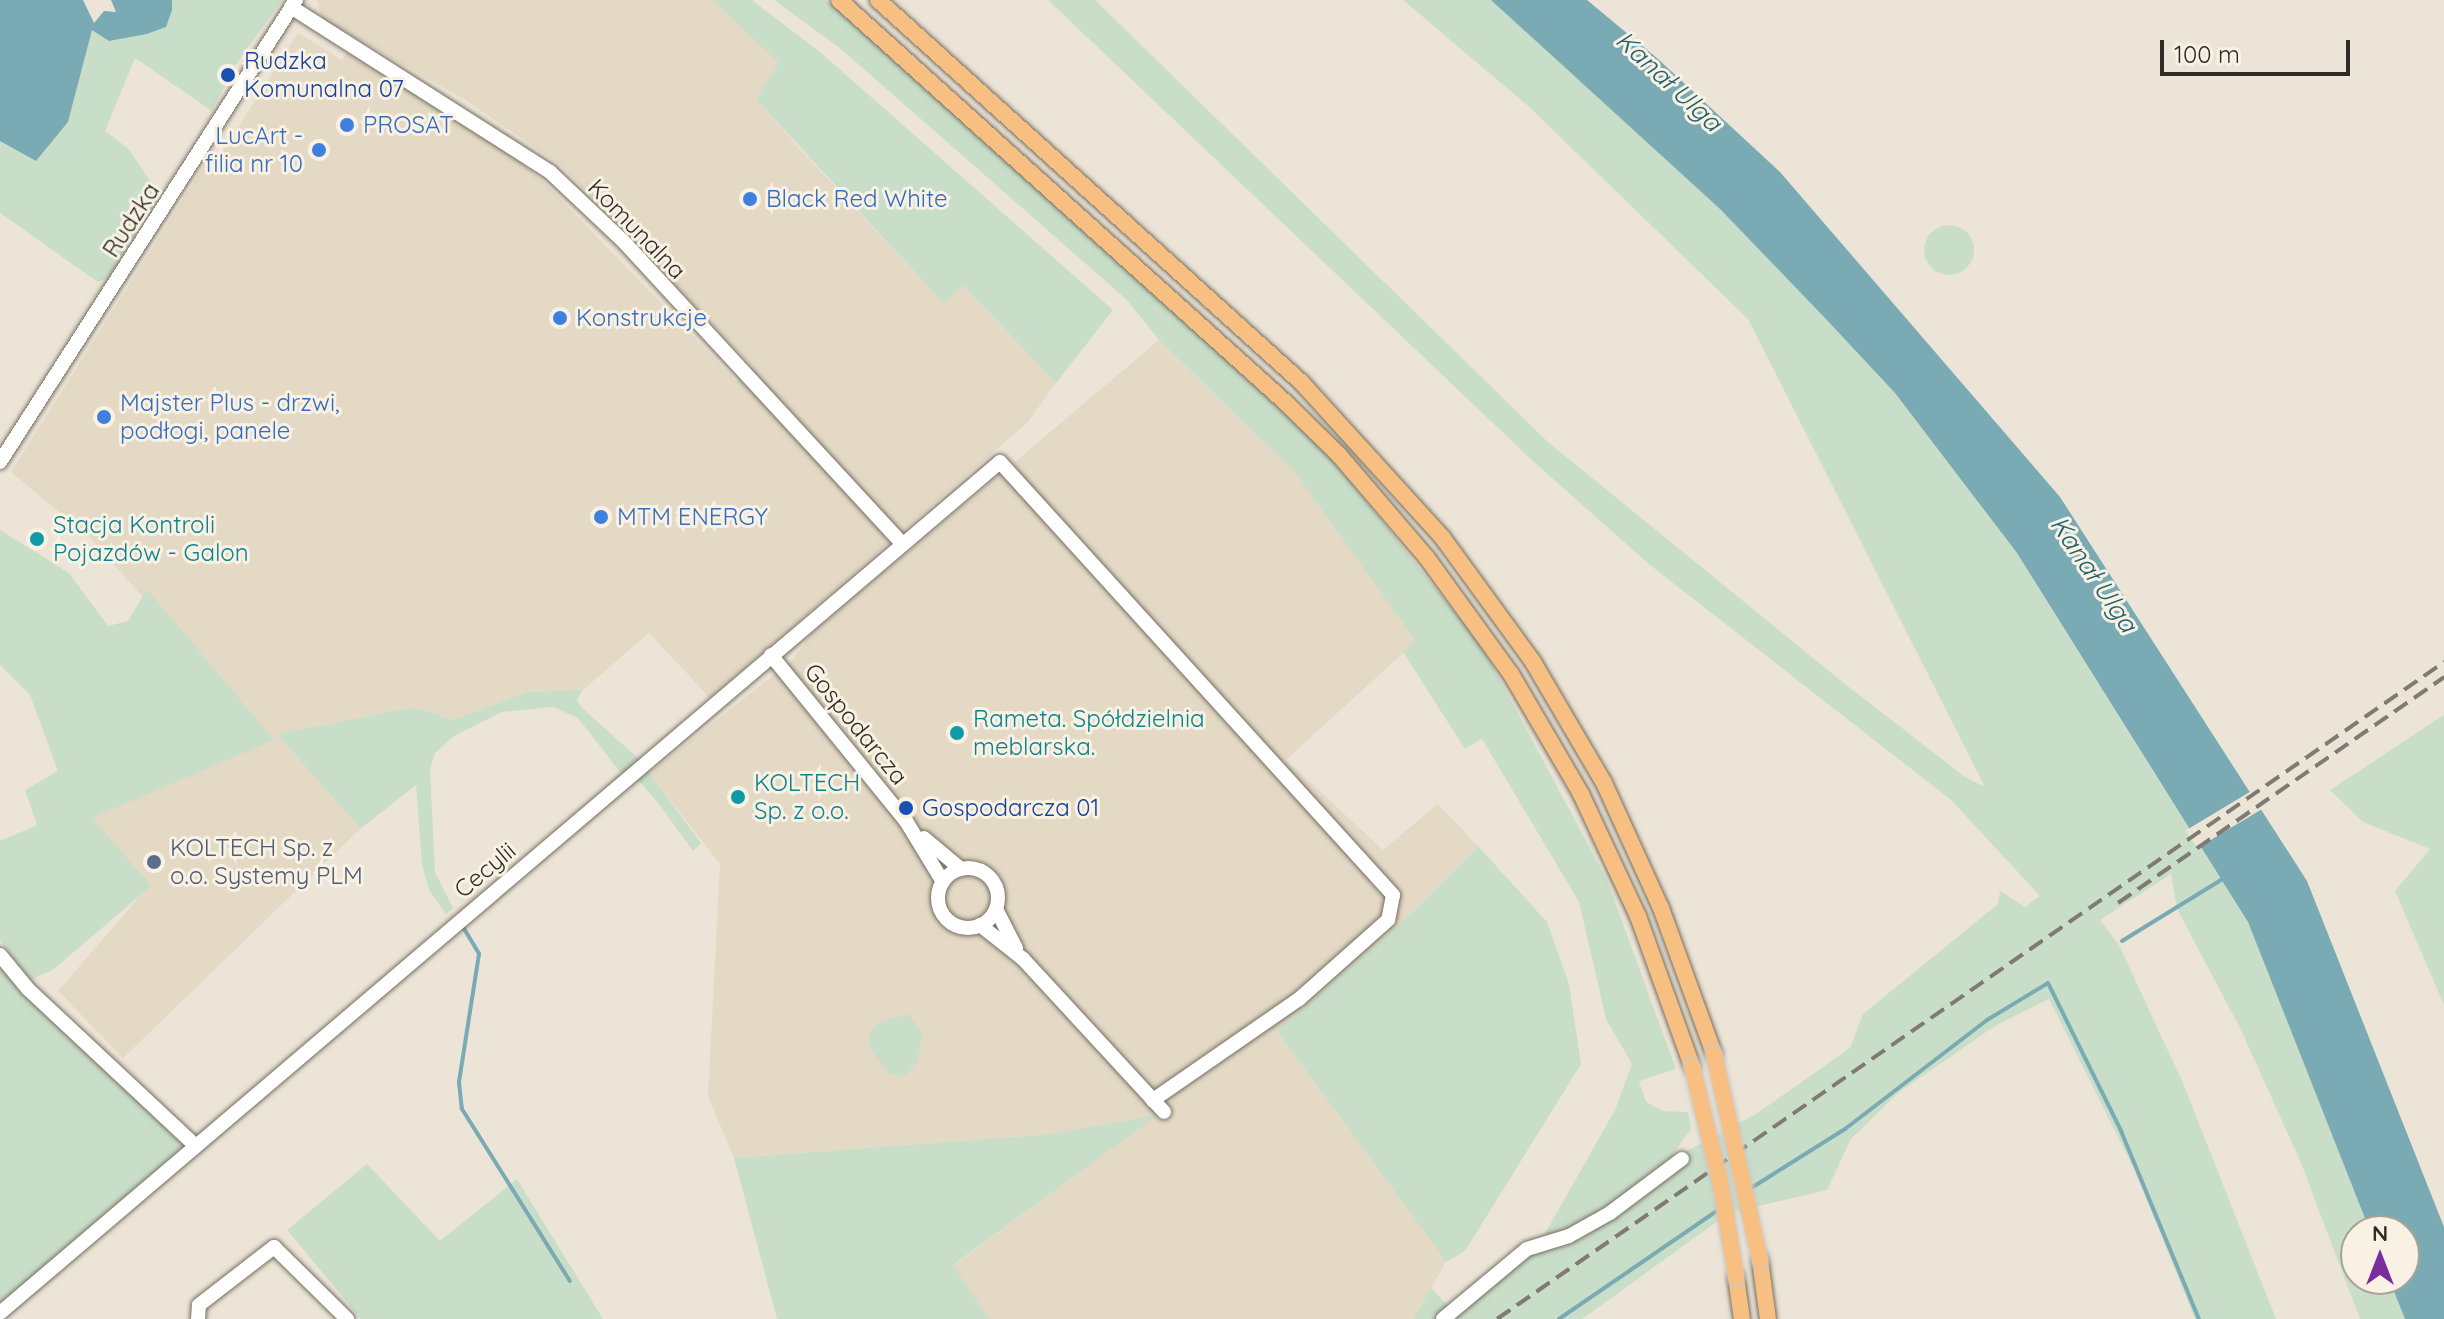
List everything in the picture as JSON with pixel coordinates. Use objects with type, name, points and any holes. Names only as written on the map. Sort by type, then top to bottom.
[{"type":"main road","points":[[839,0],[1285,402],[1339,455],[1427,558],[1511,674],[1581,794],[1638,916],[1692,1066],[1742,1319]]},
{"type":"main road","points":[[878,0],[1302,383],[1357,437],[1442,537],[1533,662],[1604,783],[1661,908],[1714,1054],[1760,1260],[1768,1319]]},
{"type":"street","name":"Rudzka","points":[[0,462],[294,4]]},
{"type":"street","name":"Komunalna","points":[[294,4],[550,172],[623,241],[901,542]]},
{"type":"street","name":"Cecylii","points":[[0,1313],[901,542],[1000,462],[1393,895],[1388,920],[1299,999],[1153,1100]]},
{"type":"street","name":"Gospodarcza","points":[[771,655],[906,821],[943,882],[938,900],[945,917],[961,927],[980,925],[1023,959],[1164,1112]]},
{"type":"street","name":"Gospodarcza","points":[[906,821],[961,869],[975,869],[990,878],[997,890],[996,909],[1023,959]]},
{"type":"street","points":[[943,882],[961,869]]},
{"type":"street","points":[[980,925],[996,909]]},
{"type":"street","points":[[0,955],[28,989],[196,1146]]},
{"type":"street","points":[[1443,1319],[1527,1249],[1569,1236],[1610,1213],[1682,1159]]},
{"type":"street","points":[[198,1319],[199,1305],[274,1247],[347,1319]]},
{"type":"shaded area","points":[[317,0],[713,0],[780,63],[756,99],[798,147],[944,304],[962,284],[1056,383],[1027,423],[710,698],[649,633],[583,690],[527,692],[453,720],[414,707],[277,734],[360,829],[123,1058],[58,991],[147,888],[82,817],[269,737],[88,536],[11,472],[209,158],[220,156],[298,33],[342,60],[348,51],[504,148],[545,183],[736,381],[753,367],[562,166],[464,99],[322,19]]},
{"type":"shaded area","points":[[1159,340],[1294,471],[1416,641],[1286,760],[1383,850],[1438,804],[1478,846],[1404,920],[1277,1031],[1446,1262],[1413,1319],[989,1319],[953,1266],[1156,1116],[1051,1134],[734,1158],[708,1096],[720,864],[649,773],[793,660],[811,634]]},
{"type":"green space","points":[[172,0],[282,0],[235,66],[212,111],[135,58],[105,131],[129,149],[160,197],[108,278],[98,282],[0,213],[0,141],[36,161],[68,122],[92,29],[109,41],[147,34],[166,27]]},
{"type":"green space","points":[[713,0],[752,0],[820,52],[1113,310],[1056,383],[963,285],[944,304],[756,99],[779,63]]},
{"type":"green space","points":[[774,0],[825,0],[849,18],[1220,353],[1326,451],[1483,648],[1607,880],[1676,1069],[1639,1081],[1646,1102],[1663,1111],[1688,1112],[1691,1129],[1668,1161],[1756,1114],[1850,1048],[1863,1014],[1998,904],[2000,891],[2025,907],[2040,896],[1951,800],[1650,565],[1535,463],[1048,0],[1095,0],[1548,442],[1840,680],[1965,777],[1985,787],[1748,319],[1527,105],[1403,0],[1491,0],[1497,4],[1720,209],[1824,317],[1895,393],[2017,553],[2248,922],[2364,1215],[2340,1215],[2340,1266],[2301,1163],[2241,1030],[2177,909],[2171,874],[2100,920],[2119,945],[2183,1083],[2276,1319],[2195,1319],[2134,1169],[2049,999],[1995,1026],[1898,1093],[1851,1139],[1827,1190],[1729,1213],[1582,1319],[1413,1319],[1431,1288],[1449,1307],[1564,1232],[1544,1235],[1615,1110],[1632,1064],[1606,1019],[1579,902],[1482,739],[1465,749],[1403,652],[1415,640],[1294,471],[1159,340],[1127,300],[841,49]]},
{"type":"green space","points":[[1949,225],[1966,233],[1974,250],[1966,267],[1949,275],[1932,267],[1924,250],[1932,233]]},
{"type":"green space","points":[[0,530],[69,573],[108,626],[128,621],[147,589],[274,740],[92,818],[151,886],[54,969],[31,980],[0,940],[0,841],[37,825],[25,790],[58,771],[30,695],[0,665]]},
{"type":"green space","points":[[583,690],[577,699],[581,707],[639,759],[701,843],[693,851],[659,804],[639,781],[620,772],[578,718],[553,707],[502,712],[454,736],[435,753],[430,769],[435,872],[453,908],[446,914],[429,890],[422,865],[416,785],[360,829],[277,734],[414,707],[453,720],[527,692]]},
{"type":"green space","points":[[2444,715],[2444,1005],[2395,891],[2430,849],[2363,822],[2330,790]]},
{"type":"green space","points":[[1478,846],[1547,922],[1569,984],[1581,1064],[1465,1251],[1446,1262],[1277,1031],[1404,920]]},
{"type":"green space","points":[[0,969],[184,1146],[0,1304]]},
{"type":"green space","points":[[909,1014],[922,1033],[918,1061],[905,1076],[890,1074],[870,1049],[869,1035],[879,1022]]},
{"type":"green space","points":[[1158,1115],[953,1265],[989,1319],[777,1319],[734,1158],[1051,1134]]},
{"type":"green space","points":[[367,1164],[440,1241],[517,1179],[603,1319],[361,1319],[287,1230]]},
{"type":"green space","points":[[2351,1295],[2395,1295],[2405,1319],[2360,1319]]},
{"type":"water","points":[[0,0],[83,0],[94,23],[104,11],[116,12],[111,0],[172,0],[172,10],[166,27],[147,34],[109,41],[92,30],[68,122],[36,161],[0,141]]},
{"type":"water","name":"Kanał Ulga","points":[[1491,0],[1587,0],[1658,59],[1780,172],[2060,497],[2307,881],[2444,1227],[2444,1319],[2405,1319],[2395,1295],[2420,1295],[2420,1215],[2364,1215],[2248,922],[2017,553],[1895,393],[1720,209]]},
{"type":"pier","points":[[2253,790],[2264,808],[2197,848],[2186,830]]},
{"type":"waterway","points":[[2122,941],[2226,877]]},
{"type":"waterway","points":[[463,927],[479,954],[459,1082],[462,1109],[570,1281]]},
{"type":"waterway","points":[[1748,1190],[1845,1129],[1987,1020],[2048,983],[2121,1131],[2199,1319]]},
{"type":"waterway","points":[[1559,1319],[1721,1208]]},
{"type":"railway","points":[[1497,1319],[2444,662]]},
{"type":"railway","points":[[2118,903],[2444,677]]},
{"type":"place","name":"Rudzka Komunalna 07","points":[[228,75]]},
{"type":"place","name":"PROSAT","points":[[347,125]]},
{"type":"place","name":"LucArt - filia nr 10","points":[[319,150]]},
{"type":"place","name":"Black Red White","points":[[750,199]]},
{"type":"place","name":"Konstrukcje","points":[[560,318]]},
{"type":"place","name":"Majster Plus - drzwi, podłogi, panele","points":[[104,417]]},
{"type":"place","name":"MTM ENERGY","points":[[601,517]]},
{"type":"place","name":"Stacja Kontroli Pojazdów - Galon","points":[[37,539]]},
{"type":"place","name":"Rameta. Spółdzielnia meblarska.","points":[[957,733]]},
{"type":"place","name":"KOLTECH Sp. z o.o.","points":[[738,797]]},
{"type":"place","name":"Gospodarcza 01","points":[[906,808]]},
{"type":"place","name":"KOLTECH Sp. z o.o. Systemy PLM","points":[[154,862]]}]
